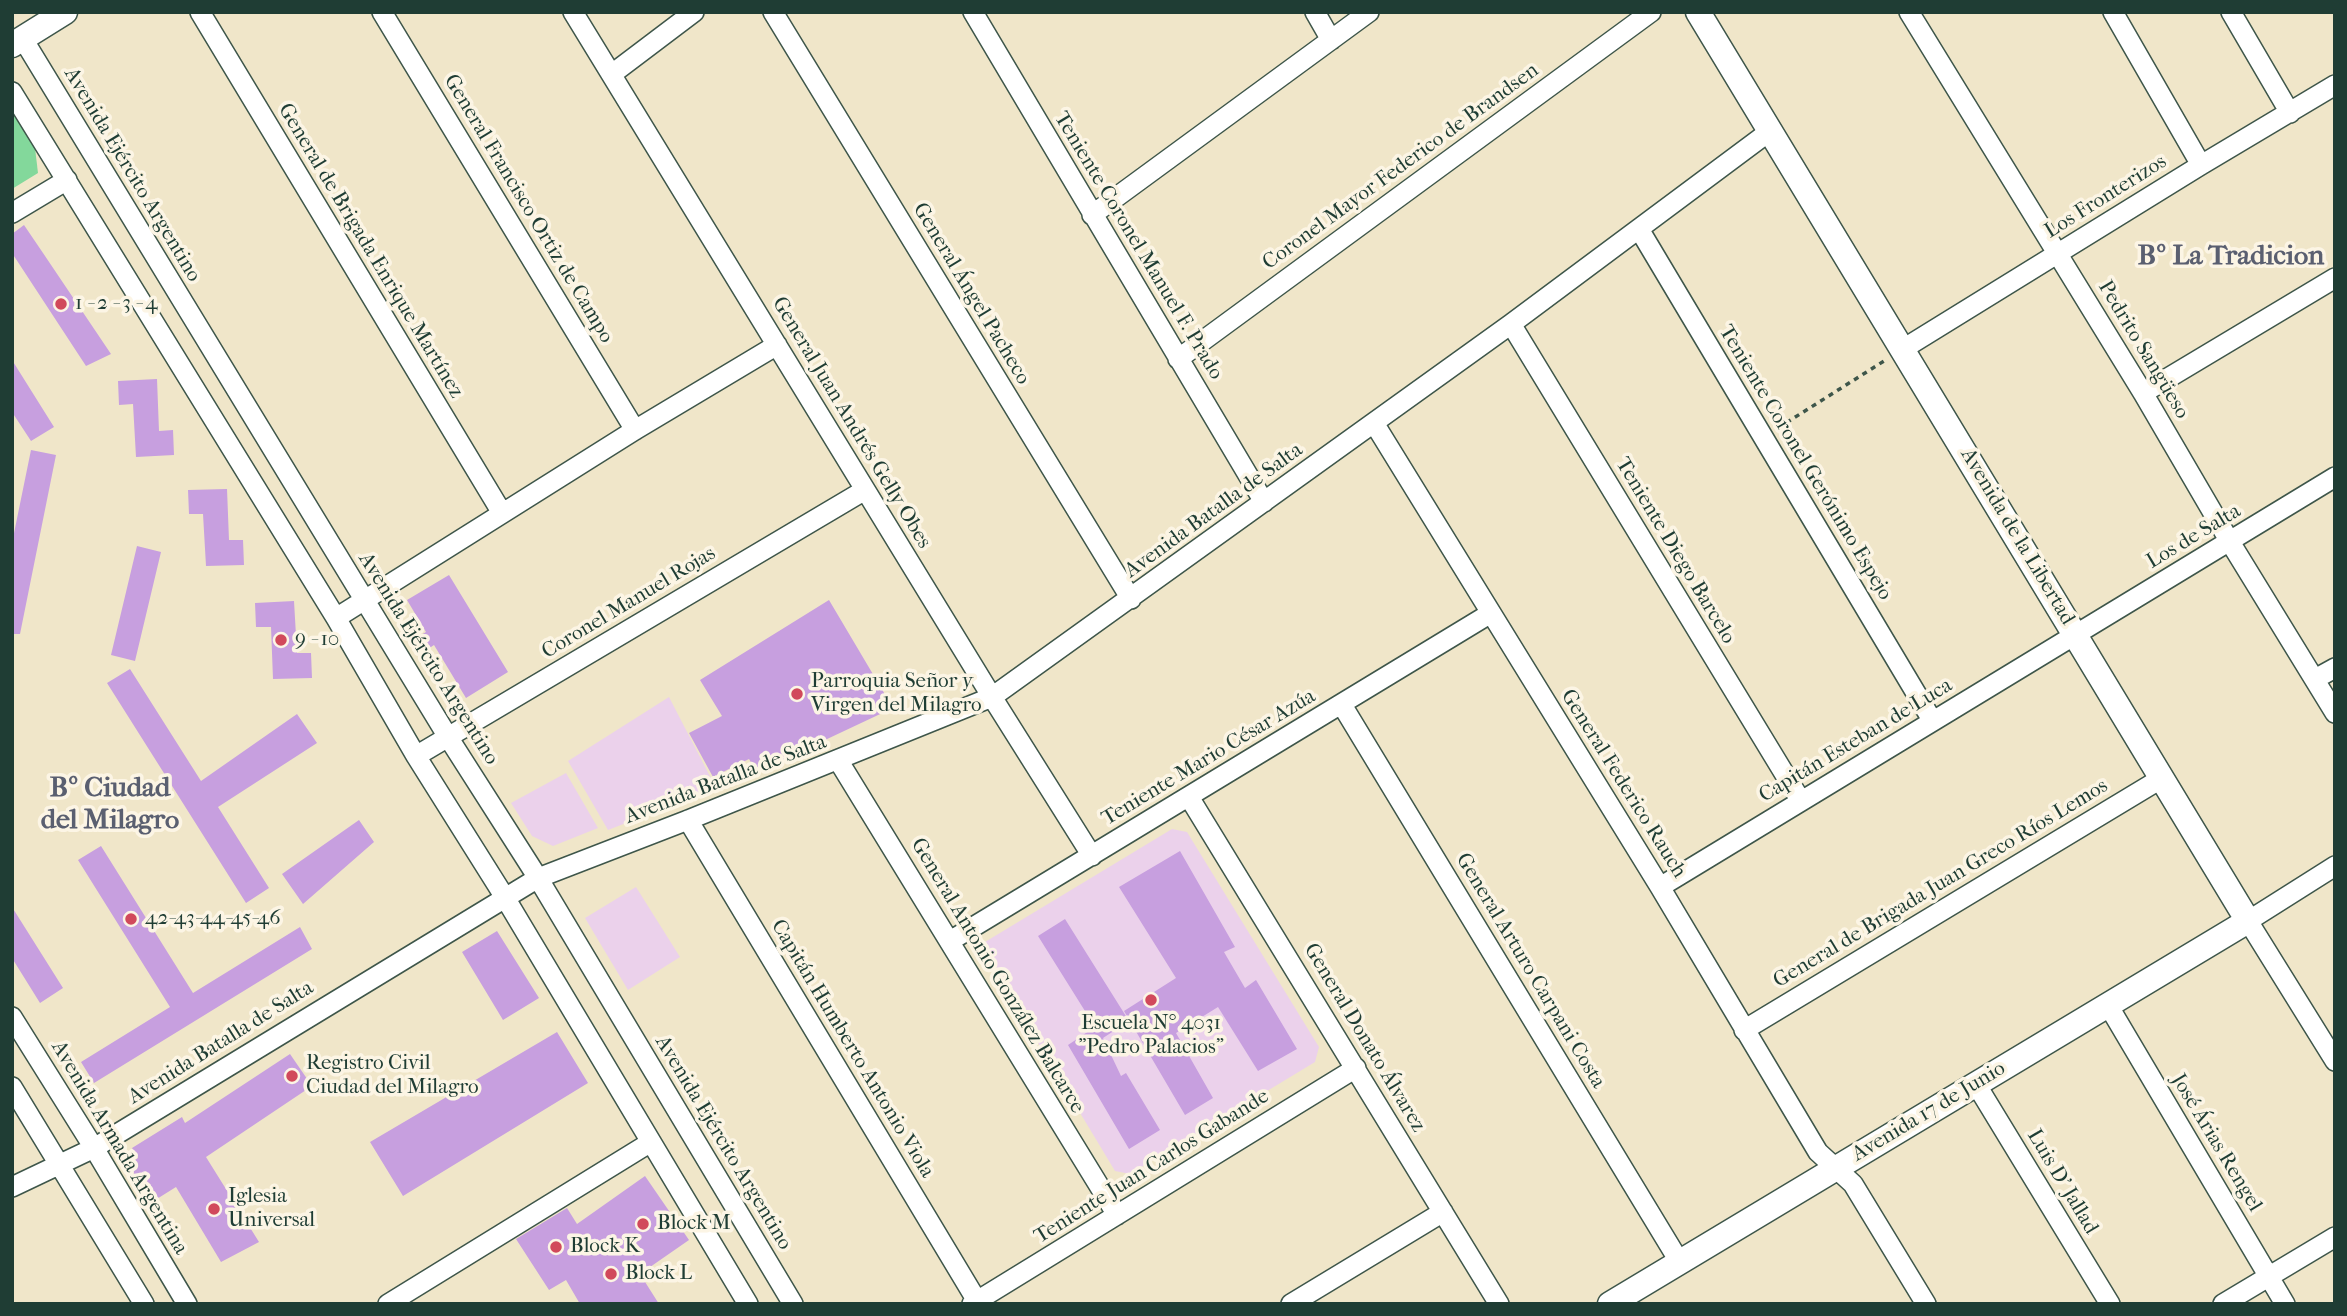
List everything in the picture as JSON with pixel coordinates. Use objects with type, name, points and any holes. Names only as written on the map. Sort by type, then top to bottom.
[{"type":"main road","points":[[16,39],[65,12]]},
{"type":"main road","name":"Avenida de la Libertad","points":[[1698,12],[2248,921]]},
{"type":"main road","name":"Avenida 17 de Junio","points":[[1610,1304],[1834,1167],[2248,921]]},
{"type":"street","name":"General de Brigada Enrique Martínez","points":[[200,12],[502,513]]},
{"type":"street","name":"General Francisco Ortiz de Campo","points":[[382,12],[635,430]]},
{"type":"street","name":"General Juan Andrés Gelly Obes","points":[[573,12],[1092,856]]},
{"type":"street","points":[[612,74],[694,12]]},
{"type":"street","name":"General Ángel Pacheco","points":[[773,12],[1130,599]]},
{"type":"street","name":"Teniente Coronel Manuel F. Prado","points":[[973,12],[1264,502]]},
{"type":"street","points":[[1315,12],[1331,40]]},
{"type":"street","points":[[1092,215],[1369,12]]},
{"type":"street","name":"Coronel Mayor Federico de Brandsen","points":[[1178,359],[1651,12]]},
{"type":"street","name":"Pedrito Sangüeso","points":[[1909,12],[2058,253],[2335,713]]},
{"type":"street","points":[[2112,12],[2201,165]]},
{"type":"street","points":[[2231,12],[2290,113]]},
{"type":"street","name":"Avenida Ejército Argentino","points":[[16,39],[538,878],[793,1304]]},
{"type":"street","name":"Los Fronterizos","points":[[1903,349],[2335,85]]},
{"type":"street","points":[[12,92],[336,618],[416,756],[504,896],[748,1304]]},
{"type":"street","name":"Avenida Batalla de Salta","points":[[12,1187],[94,1148],[504,896],[538,878],[992,697],[1511,324],[1770,131]]},
{"type":"street","points":[[12,214],[67,180]]},
{"type":"street","name":"Teniente Coronel Gerónimo Espejo","points":[[1639,229],[1932,720]]},
{"type":"street","points":[[2143,393],[2335,278]]},
{"type":"street","name":"Teniente Diego Barcelo","points":[[1511,324],[1801,801]]},
{"type":"street","points":[[336,618],[635,430],[777,345]]},
{"type":"street","name":"General Federico Rauch","points":[[1374,423],[1660,887],[1818,1152],[1853,1184],[1925,1304]]},
{"type":"street","name":"Los de Salta","points":[[2076,635],[2335,477]]},
{"type":"street","name":"Coronel Manuel Rojas","points":[[416,756],[865,490]]},
{"type":"street","name":"Teniente Mario César Azúa","points":[[950,941],[1492,613]]},
{"type":"street","name":"Capitán Esteban de Luca","points":[[1660,887],[2076,635]]},
{"type":"street","points":[[2315,679],[2335,668]]},
{"type":"street","name":"General Arturo Carpani Costa","points":[[1342,705],[1679,1261]]},
{"type":"street","name":"General Antonio González Balcarce","points":[[838,760],[1117,1215]]},
{"type":"street","name":"General de Brigada Juan Greco Ríos Lemos","points":[[1744,1030],[2162,778]]},
{"type":"street","name":"General Donato Álvarez","points":[[1189,797],[1499,1304]]},
{"type":"street","name":"Capitán Humberto Antonio Viola","points":[[688,820],[975,1302]]},
{"type":"street","points":[[2248,921],[2335,866]]},
{"type":"street","name":"Avenida de la Libertad","points":[[2248,921],[2335,1062]]},
{"type":"street","name":"José Árias Rengel","points":[[2108,1005],[2285,1304]]},
{"type":"street","name":"Avenida Armada Argentina","points":[[12,1017],[187,1304]]},
{"type":"street","name":"Teniente Juan Carlos Gabande","points":[[975,1302],[1356,1068]]},
{"type":"street","name":"Luis D' Jallad","points":[[1976,1084],[2110,1304]]},
{"type":"street","points":[[12,1087],[144,1304]]},
{"type":"street","points":[[388,1304],[651,1142]]},
{"type":"street","points":[[1291,1304],[1443,1212]]},
{"type":"street","points":[[2223,1304],[2335,1237]]},
{"type":"path","points":[[1763,438],[1903,349]]},
{"type":"shaded area","points":[[669,697],[716,788],[608,830],[568,761]]},
{"type":"shaded area","points":[[566,773],[598,828],[553,846],[532,836],[511,803]]},
{"type":"shaded area","name":"Escuela N° 4031 \"Pedro Palacios\"","points":[[1172,829],[1187,832],[1319,1047],[1315,1062],[1130,1174],[1115,1171],[984,953],[985,942]]},
{"type":"shaded area","points":[[636,887],[680,957],[628,990],[585,918]]},
{"type":"green space","points":[[12,107],[32,123],[38,173],[12,189]]},
{"type":"building","name":"1 - 2 - 3 - 4","points":[[24,225],[111,354],[86,366],[12,253],[12,234]]},
{"type":"building","points":[[12,360],[54,427],[31,441],[12,412]]},
{"type":"building","points":[[157,379],[159,431],[173,430],[174,455],[136,457],[133,404],[119,405],[118,381]]},
{"type":"building","points":[[31,450],[56,455],[20,634],[12,634],[12,543]]},
{"type":"building","points":[[227,489],[229,540],[243,540],[244,565],[206,566],[203,514],[189,514],[188,490]]},
{"type":"building","points":[[137,546],[161,552],[135,661],[111,655]]},
{"type":"building","points":[[449,575],[508,672],[466,698],[434,645],[422,653],[413,640],[426,632],[407,600]]},
{"type":"building","name":"Parroquia Señor y Virgen del Milagro","points":[[829,600],[893,708],[757,772],[749,759],[713,777],[689,733],[722,716],[700,680]]},
{"type":"building","name":"9 - 10","points":[[294,601],[297,653],[311,653],[312,678],[273,679],[271,627],[256,627],[255,603]]},
{"type":"building","points":[[130,669],[201,781],[297,714],[317,743],[218,807],[269,888],[246,903],[107,683]]},
{"type":"building","points":[[359,820],[374,842],[303,904],[282,874]]},
{"type":"building","points":[[101,846],[193,993],[300,927],[312,949],[94,1083],[81,1062],[170,1007],[78,860]]},
{"type":"building","points":[[1180,851],[1235,947],[1224,952],[1245,988],[1256,980],[1297,1049],[1258,1071],[1218,1007],[1176,1033],[1213,1098],[1185,1115],[1124,1011],[1176,978],[1119,887]]},
{"type":"building","points":[[12,907],[63,988],[40,1003],[12,958]]},
{"type":"building","points":[[1065,919],[1129,1021],[1103,1038],[1121,1076],[1126,1073],[1160,1130],[1129,1149],[1068,1045],[1095,1027],[1038,936]]},
{"type":"building","points":[[497,931],[539,998],[503,1020],[462,952]]},
{"type":"building","points":[[557,1032],[588,1083],[403,1196],[370,1142]]},
{"type":"building","points":[[290,1054],[312,1086],[206,1157],[259,1242],[221,1262],[176,1187],[152,1202],[128,1164],[138,1158],[132,1148],[182,1117],[185,1123]]},
{"type":"building","points":[[645,1176],[689,1240],[640,1274],[659,1304],[580,1304],[566,1280],[549,1290],[516,1239],[567,1208],[577,1224]]},
{"type":"place","name":"1 - 2 - 3 - 4","points":[[61,304]]},
{"type":"place","name":"9 - 10","points":[[281,640]]},
{"type":"place","name":"Parroquia Señor y Virgen del Milagro","points":[[797,694]]},
{"type":"place","name":"42-43-44-45-46","points":[[131,919]]},
{"type":"place","name":"Escuela N° 4031 \"Pedro Palacios\"","points":[[1151,1000]]},
{"type":"place","name":"Registro Civil Ciudad del Milagro","points":[[292,1076]]},
{"type":"place","name":"Iglesia Universal","points":[[214,1209]]},
{"type":"place","name":"Block M","points":[[643,1224]]},
{"type":"place","name":"Block K","points":[[556,1247]]},
{"type":"place","name":"Block L","points":[[611,1274]]},
{"type":"district","name":"Bº La Tradicion","points":[[2231,257]]},
{"type":"district","name":"Bº Ciudad del Milagro","points":[[110,805]]}]
